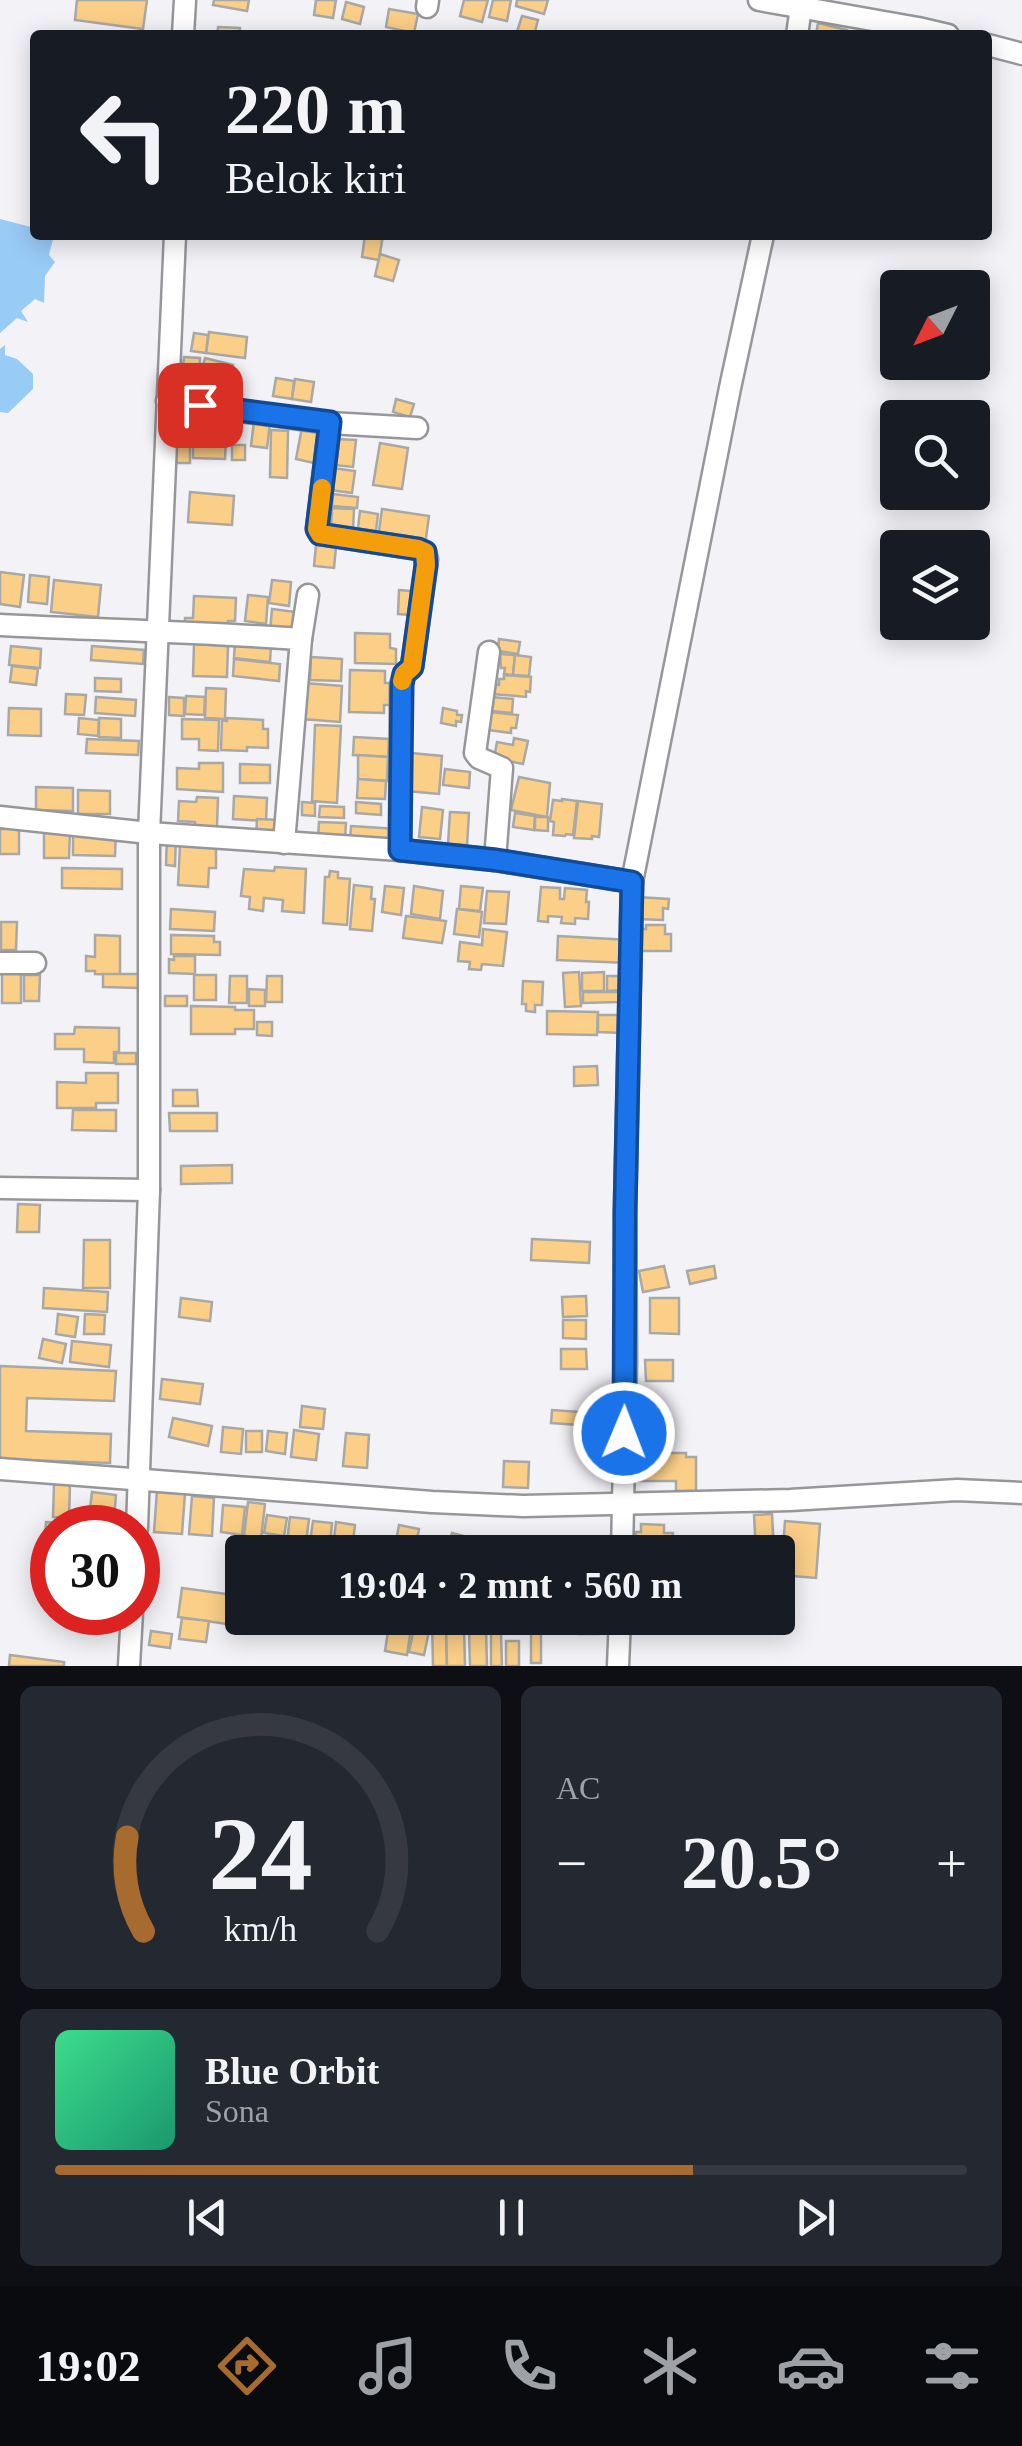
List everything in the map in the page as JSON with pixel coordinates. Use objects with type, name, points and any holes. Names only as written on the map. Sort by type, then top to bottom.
[{"type":"street","points":[[183,30],[185,0]]},
{"type":"street","points":[[759,0],[927,30]]},
{"type":"street","points":[[797,30],[801,7]]},
{"type":"street","points":[[992,46],[1022,54]]},
{"type":"street","points":[[138,1505],[149,1190],[150,833],[175,240]]},
{"type":"street","points":[[622,1535],[632,882],[762,240]]},
{"type":"street","points":[[167,400],[330,422],[418,428]]},
{"type":"street","points":[[330,422],[317,529],[320,534],[425,552],[412,667],[404,674],[402,685],[400,850]]},
{"type":"street","points":[[284,843],[308,595]]},
{"type":"street","points":[[0,625],[301,639]]},
{"type":"street","points":[[489,652],[475,752],[479,758],[502,768],[496,860]]},
{"type":"street","points":[[0,817],[150,833],[400,850],[496,860],[632,882]]},
{"type":"street","points":[[0,963],[35,963]]},
{"type":"street","points":[[0,1188],[149,1190]]},
{"type":"street","points":[[0,1470],[523,1506],[790,1500],[957,1490],[1022,1492]]},
{"type":"street","points":[[129,1666],[131,1635]]},
{"type":"street","points":[[618,1666],[619,1635]]},
{"type":"water","points":[[0,219],[30,227],[30,240],[53,240],[49,255],[55,262],[45,276],[44,303],[35,299],[21,311],[28,322],[17,318],[0,333]]},
{"type":"water","points":[[5,345],[5,355],[17,359],[33,374],[33,389],[8,413],[0,412],[0,349]]},
{"type":"building","points":[[77,0],[147,0],[143,29],[75,20]]},
{"type":"building","points":[[214,0],[249,0],[247,11],[213,5]]},
{"type":"building","points":[[316,0],[336,0],[333,18],[314,15]]},
{"type":"building","points":[[464,0],[488,0],[482,22],[460,16]]},
{"type":"building","points":[[493,0],[511,0],[507,21],[489,17]]},
{"type":"building","points":[[517,0],[548,0],[544,14],[516,6]]},
{"type":"building","points":[[346,2],[364,7],[360,24],[342,19]]},
{"type":"building","points":[[389,9],[418,14],[415,30],[386,27]]},
{"type":"building","points":[[522,16],[538,20],[535,30],[518,30]]},
{"type":"building","points":[[818,23],[847,30],[817,30]]},
{"type":"building","points":[[364,240],[382,240],[379,260],[362,257]]},
{"type":"building","points":[[380,254],[399,260],[393,281],[375,276]]},
{"type":"building","points":[[209,332],[247,337],[245,358],[206,353]]},
{"type":"building","points":[[194,333],[208,335],[206,353],[191,351]]},
{"type":"building","points":[[184,357],[200,358],[199,378],[182,377]]},
{"type":"building","points":[[205,358],[233,365],[228,384],[200,377]]},
{"type":"building","points":[[276,378],[294,381],[292,399],[273,396]]},
{"type":"building","points":[[295,379],[314,382],[311,402],[292,399]]},
{"type":"building","points":[[396,399],[414,404],[410,417],[393,412]]},
{"type":"building","points":[[186,405],[217,412],[211,436],[180,428]]},
{"type":"building","points":[[254,421],[270,423],[267,448],[251,446]]},
{"type":"building","points":[[302,427],[320,431],[314,463],[296,459]]},
{"type":"building","points":[[271,430],[288,431],[287,478],[270,477]]},
{"type":"building","points":[[176,436],[190,437],[190,463],[176,463]]},
{"type":"building","points":[[193,438],[226,438],[225,459],[193,458]]},
{"type":"building","points":[[336,439],[356,440],[353,467],[334,465]]},
{"type":"building","points":[[380,443],[408,448],[402,489],[373,485]]},
{"type":"building","points":[[232,445],[245,445],[245,460],[232,460]]},
{"type":"building","points":[[333,468],[355,471],[352,493],[330,490]]},
{"type":"building","points":[[190,492],[234,496],[232,525],[188,522]]},
{"type":"building","points":[[333,494],[358,497],[357,508],[332,506]]},
{"type":"building","points":[[332,508],[354,509],[353,530],[331,529]]},
{"type":"building","points":[[382,509],[429,516],[425,545],[378,538]]},
{"type":"building","points":[[360,511],[378,514],[375,539],[357,536]]},
{"type":"building","points":[[316,545],[336,547],[334,568],[314,566]]},
{"type":"building","points":[[0,572],[24,575],[20,607],[0,604]]},
{"type":"building","points":[[30,575],[49,577],[47,604],[28,602]]},
{"type":"building","points":[[54,580],[101,585],[98,617],[51,612]]},
{"type":"building","points":[[272,580],[291,582],[289,606],[269,603]]},
{"type":"building","points":[[399,590],[411,591],[411,615],[398,614]]},
{"type":"building","points":[[248,595],[268,597],[266,624],[245,621]]},
{"type":"building","points":[[194,596],[236,598],[235,621],[228,621],[227,632],[185,630],[185,618],[193,618]]},
{"type":"building","points":[[272,609],[296,612],[293,634],[270,632]]},
{"type":"building","points":[[355,633],[390,634],[396,664],[355,663]]},
{"type":"building","points":[[499,639],[520,642],[518,654],[498,651]]},
{"type":"building","points":[[235,641],[271,644],[270,662],[234,658]]},
{"type":"building","points":[[194,644],[228,646],[227,677],[193,676]]},
{"type":"building","points":[[11,646],[41,649],[40,668],[9,665]]},
{"type":"building","points":[[92,646],[144,650],[143,664],[91,660]]},
{"type":"building","points":[[500,654],[515,655],[513,675],[504,674]]},
{"type":"building","points":[[515,655],[531,657],[529,676],[513,675]]},
{"type":"building","points":[[311,657],[342,659],[341,681],[310,680]]},
{"type":"building","points":[[234,659],[280,664],[279,681],[233,676]]},
{"type":"building","points":[[12,666],[38,669],[36,685],[10,682]]},
{"type":"building","points":[[350,670],[385,671],[385,683],[393,683],[392,705],[384,705],[384,713],[349,712]]},
{"type":"building","points":[[504,675],[531,677],[526,697],[493,694],[494,684],[499,685]]},
{"type":"building","points":[[95,678],[121,679],[121,692],[95,691]]},
{"type":"building","points":[[304,683],[342,686],[340,722],[302,719]]},
{"type":"building","points":[[206,688],[226,689],[225,719],[205,718]]},
{"type":"building","points":[[66,694],[86,695],[84,715],[65,714]]},
{"type":"building","points":[[186,696],[205,697],[204,715],[185,714]]},
{"type":"building","points":[[96,697],[136,700],[135,716],[95,713]]},
{"type":"building","points":[[169,697],[184,698],[184,716],[169,715]]},
{"type":"building","points":[[492,697],[513,699],[512,713],[491,711]]},
{"type":"building","points":[[9,708],[41,709],[41,736],[8,735]]},
{"type":"building","points":[[443,708],[457,711],[457,715],[462,715],[461,722],[456,721],[456,726],[441,723]]},
{"type":"building","points":[[490,712],[518,715],[516,728],[511,728],[511,733],[488,730]]},
{"type":"building","points":[[79,718],[99,720],[98,736],[78,734]]},
{"type":"building","points":[[99,718],[121,719],[121,738],[99,737]]},
{"type":"building","points":[[182,719],[219,720],[218,751],[199,750],[199,739],[182,739]]},
{"type":"building","points":[[222,720],[263,720],[263,729],[268,729],[268,748],[221,750]]},
{"type":"building","points":[[315,725],[341,726],[337,803],[312,801]]},
{"type":"building","points":[[354,737],[389,739],[388,757],[353,755]]},
{"type":"building","points":[[514,738],[528,741],[523,764],[494,758],[497,742],[513,745]]},
{"type":"building","points":[[87,739],[139,741],[138,755],[86,753]]},
{"type":"building","points":[[411,753],[442,756],[439,794],[407,791]]},
{"type":"building","points":[[358,755],[388,757],[387,781],[358,779]]},
{"type":"building","points":[[199,763],[223,763],[223,792],[177,789],[177,768],[199,769]]},
{"type":"building","points":[[240,764],[270,765],[270,783],[240,783]]},
{"type":"building","points":[[445,769],[470,772],[469,788],[443,785]]},
{"type":"building","points":[[519,777],[550,783],[547,817],[511,810]]},
{"type":"building","points":[[358,779],[386,781],[385,799],[357,798]]},
{"type":"building","points":[[36,787],[73,788],[73,811],[36,810]]},
{"type":"building","points":[[78,790],[110,791],[110,814],[78,814]]},
{"type":"building","points":[[234,796],[267,798],[266,821],[233,819]]},
{"type":"building","points":[[197,797],[218,798],[217,827],[178,821],[179,801],[196,802]]},
{"type":"building","points":[[553,800],[577,801],[573,835],[553,835]]},
{"type":"building","points":[[578,801],[602,804],[599,837],[574,838]]},
{"type":"building","points":[[302,802],[315,803],[315,816],[302,815]]},
{"type":"building","points":[[356,802],[381,804],[381,815],[356,813]]},
{"type":"building","points":[[320,806],[344,807],[344,818],[319,817]]},
{"type":"building","points":[[422,807],[443,810],[440,839],[419,837]]},
{"type":"building","points":[[450,812],[469,813],[467,845],[448,844]]},
{"type":"building","points":[[515,813],[535,816],[534,830],[513,827]]},
{"type":"building","points":[[535,817],[548,817],[548,831],[535,830]]},
{"type":"building","points":[[257,819],[281,820],[280,840],[256,839]]},
{"type":"building","points":[[319,822],[346,823],[345,839],[318,838]]},
{"type":"building","points":[[351,826],[397,829],[396,843],[350,841]]},
{"type":"building","points":[[0,829],[19,829],[19,854],[0,854]]},
{"type":"building","points":[[44,830],[70,830],[69,858],[44,858]]},
{"type":"building","points":[[73,830],[116,831],[115,856],[73,855]]},
{"type":"building","points":[[167,835],[176,836],[175,866],[166,865]]},
{"type":"building","points":[[180,845],[216,847],[216,868],[209,868],[208,887],[178,885]]},
{"type":"building","points":[[275,867],[306,869],[304,913],[282,911],[283,900],[264,898],[263,911],[249,909],[250,897],[241,896],[244,869],[274,871]]},
{"type":"building","points":[[62,868],[122,869],[122,889],[62,888]]},
{"type":"building","points":[[330,871],[338,872],[338,878],[350,879],[347,925],[323,923],[325,877],[329,877]]},
{"type":"building","points":[[354,885],[372,887],[372,931],[350,929]]},
{"type":"building","points":[[385,886],[404,888],[401,915],[382,912]]},
{"type":"building","points":[[414,886],[443,891],[440,919],[411,914]]},
{"type":"building","points":[[461,886],[483,888],[480,911],[459,909]]},
{"type":"building","points":[[541,887],[560,888],[560,899],[564,899],[565,888],[587,890],[588,919],[575,918],[575,924],[561,923],[562,917],[548,916],[548,922],[538,921]]},
{"type":"building","points":[[487,891],[509,892],[506,924],[484,923]]},
{"type":"building","points":[[637,897],[669,899],[668,909],[663,908],[663,920],[636,919]]},
{"type":"building","points":[[171,909],[215,912],[214,931],[170,929]]},
{"type":"building","points":[[457,909],[482,912],[479,937],[454,934]]},
{"type":"building","points":[[406,916],[446,921],[442,943],[403,938]]},
{"type":"building","points":[[1,922],[17,922],[16,950],[1,950]]},
{"type":"building","points":[[646,925],[665,925],[665,934],[671,934],[671,951],[638,951],[638,929],[646,929]]},
{"type":"building","points":[[483,929],[507,932],[503,966],[482,964],[481,970],[469,969],[470,962],[458,961],[460,942],[482,945]]},
{"type":"building","points":[[95,935],[120,936],[120,975],[86,971],[86,956],[95,957]]},
{"type":"building","points":[[171,935],[214,936],[214,942],[220,942],[220,955],[171,954]]},
{"type":"building","points":[[558,936],[629,940],[628,963],[557,960]]},
{"type":"building","points":[[174,956],[195,956],[195,974],[169,973],[169,959],[174,960]]},
{"type":"building","points":[[579,972],[581,1006],[565,1007],[563,973]]},
{"type":"building","points":[[604,972],[604,991],[582,991],[582,973]]},
{"type":"building","points":[[2,973],[21,973],[21,1003],[2,1003]]},
{"type":"building","points":[[103,974],[139,974],[139,988],[103,987]]},
{"type":"building","points":[[24,975],[40,975],[39,1001],[24,1001]]},
{"type":"building","points":[[194,975],[216,975],[216,1000],[194,1000]]},
{"type":"building","points":[[230,976],[247,976],[247,1003],[229,1003]]},
{"type":"building","points":[[267,976],[282,976],[282,1002],[266,1002]]},
{"type":"building","points":[[607,976],[620,976],[620,990],[607,991]]},
{"type":"building","points":[[523,981],[543,982],[542,1005],[535,1005],[535,1012],[526,1011],[526,1004],[522,1004]]},
{"type":"building","points":[[249,989],[265,990],[265,1006],[249,1006]]},
{"type":"building","points":[[583,992],[619,992],[619,1002],[583,1003]]},
{"type":"building","points":[[165,996],[187,996],[187,1006],[165,1006]]},
{"type":"building","points":[[191,1006],[254,1010],[254,1029],[235,1029],[235,1034],[191,1034]]},
{"type":"building","points":[[547,1011],[598,1012],[597,1035],[547,1034]]},
{"type":"building","points":[[598,1015],[623,1015],[623,1033],[598,1032]]},
{"type":"building","points":[[257,1022],[272,1022],[272,1036],[257,1035]]},
{"type":"building","points":[[75,1027],[119,1028],[119,1052],[114,1052],[114,1063],[84,1062],[84,1049],[55,1049],[55,1034],[74,1034]]},
{"type":"building","points":[[116,1053],[136,1053],[136,1064],[116,1064]]},
{"type":"building","points":[[597,1066],[598,1085],[574,1086],[574,1067]]},
{"type":"building","points":[[86,1073],[118,1073],[118,1103],[96,1103],[96,1108],[57,1108],[57,1082],[86,1083]]},
{"type":"building","points":[[173,1090],[197,1090],[198,1106],[173,1106]]},
{"type":"building","points":[[73,1110],[116,1110],[116,1131],[72,1130]]},
{"type":"building","points":[[169,1113],[217,1113],[217,1131],[170,1131]]},
{"type":"building","points":[[232,1165],[232,1183],[181,1184],[181,1166]]},
{"type":"building","points":[[18,1204],[40,1205],[39,1232],[17,1232]]},
{"type":"building","points":[[532,1239],[590,1242],[589,1263],[531,1260]]},
{"type":"building","points":[[84,1240],[110,1240],[110,1288],[83,1288]]},
{"type":"building","points":[[664,1266],[669,1287],[643,1292],[639,1271]]},
{"type":"building","points":[[714,1266],[716,1278],[690,1284],[687,1271]]},
{"type":"building","points":[[44,1288],[108,1292],[107,1312],[43,1308]]},
{"type":"building","points":[[586,1296],[587,1316],[563,1317],[562,1297]]},
{"type":"building","points":[[181,1298],[212,1302],[210,1321],[179,1317]]},
{"type":"building","points":[[650,1298],[679,1298],[679,1334],[650,1333]]},
{"type":"building","points":[[58,1314],[78,1317],[75,1337],[56,1334]]},
{"type":"building","points":[[85,1314],[105,1315],[104,1334],[84,1334]]},
{"type":"building","points":[[563,1320],[586,1320],[586,1339],[563,1338]]},
{"type":"building","points":[[43,1339],[66,1344],[62,1363],[39,1358]]},
{"type":"building","points":[[72,1341],[111,1345],[109,1367],[70,1362]]},
{"type":"building","points":[[561,1349],[586,1349],[587,1369],[561,1369]]},
{"type":"building","points":[[645,1360],[673,1360],[673,1381],[646,1381]]},
{"type":"building","points":[[0,1366],[116,1371],[114,1401],[27,1398],[26,1431],[111,1434],[110,1463],[0,1459]]},
{"type":"building","points":[[162,1379],[203,1384],[200,1404],[160,1399]]},
{"type":"building","points":[[302,1406],[325,1409],[323,1429],[300,1427]]},
{"type":"building","points":[[552,1410],[593,1413],[592,1426],[551,1423]]},
{"type":"building","points":[[173,1418],[212,1426],[208,1446],[169,1437]]},
{"type":"building","points":[[223,1427],[243,1429],[241,1454],[221,1452]]},
{"type":"building","points":[[294,1430],[319,1434],[316,1460],[291,1457]]},
{"type":"building","points":[[246,1431],[262,1431],[262,1452],[246,1452]]},
{"type":"building","points":[[268,1431],[287,1433],[285,1454],[266,1451]]},
{"type":"building","points":[[346,1433],[369,1435],[367,1468],[343,1466]]},
{"type":"building","points":[[637,1453],[686,1453],[686,1457],[696,1457],[696,1491],[676,1491],[676,1481],[637,1481]]},
{"type":"building","points":[[504,1461],[529,1462],[528,1488],[503,1487]]},
{"type":"building","points":[[54,1484],[70,1484],[69,1505],[53,1505]]},
{"type":"building","points":[[157,1490],[185,1493],[182,1534],[160,1532],[160,1505],[156,1505]]},
{"type":"building","points":[[92,1492],[116,1495],[115,1505],[90,1505]]},
{"type":"building","points":[[192,1496],[214,1498],[212,1536],[189,1534]]},
{"type":"building","points":[[248,1502],[265,1504],[261,1535],[244,1535]]},
{"type":"building","points":[[223,1505],[245,1507],[242,1535],[221,1532]]},
{"type":"building","points":[[772,1514],[773,1535],[755,1535],[754,1515]]},
{"type":"building","points":[[267,1515],[287,1518],[284,1535],[264,1533]]},
{"type":"building","points":[[290,1517],[309,1519],[307,1535],[288,1535]]},
{"type":"building","points":[[313,1521],[332,1523],[331,1535],[311,1535]]},
{"type":"building","points":[[785,1521],[820,1524],[816,1578],[795,1576],[795,1535],[784,1535]]},
{"type":"building","points":[[336,1522],[355,1525],[354,1535],[334,1535]]},
{"type":"building","points":[[641,1524],[664,1525],[664,1533],[673,1535],[636,1535],[641,1532]]},
{"type":"building","points":[[399,1525],[419,1529],[418,1535],[397,1535]]},
{"type":"building","points":[[182,1588],[225,1594],[225,1624],[178,1617]]},
{"type":"building","points":[[182,1618],[209,1621],[206,1642],[179,1639]]},
{"type":"building","points":[[172,1634],[170,1648],[149,1645],[150,1635]]},
{"type":"building","points":[[387,1635],[410,1635],[407,1655],[385,1651]]},
{"type":"building","points":[[413,1635],[428,1635],[424,1655],[409,1652]]},
{"type":"building","points":[[432,1635],[446,1635],[447,1666],[433,1666]]},
{"type":"building","points":[[446,1635],[464,1635],[465,1666],[447,1666]]},
{"type":"building","points":[[469,1635],[486,1635],[487,1666],[470,1666]]},
{"type":"building","points":[[491,1635],[501,1635],[502,1666],[491,1666]]},
{"type":"building","points":[[531,1635],[541,1635],[541,1663],[531,1663]]},
{"type":"building","points":[[506,1641],[519,1641],[519,1666],[506,1666]]},
{"type":"building","points":[[10,1655],[64,1662],[64,1666],[9,1666]]},
{"type":"slow traffic","points":[[322,488],[317,529],[320,534],[425,552],[412,667],[402,681]]},
{"type":"route","points":[[200,405],[330,422],[317,529],[320,534],[425,552],[412,667],[404,674],[402,685],[400,850],[496,860],[632,882],[624,1433]]}]
